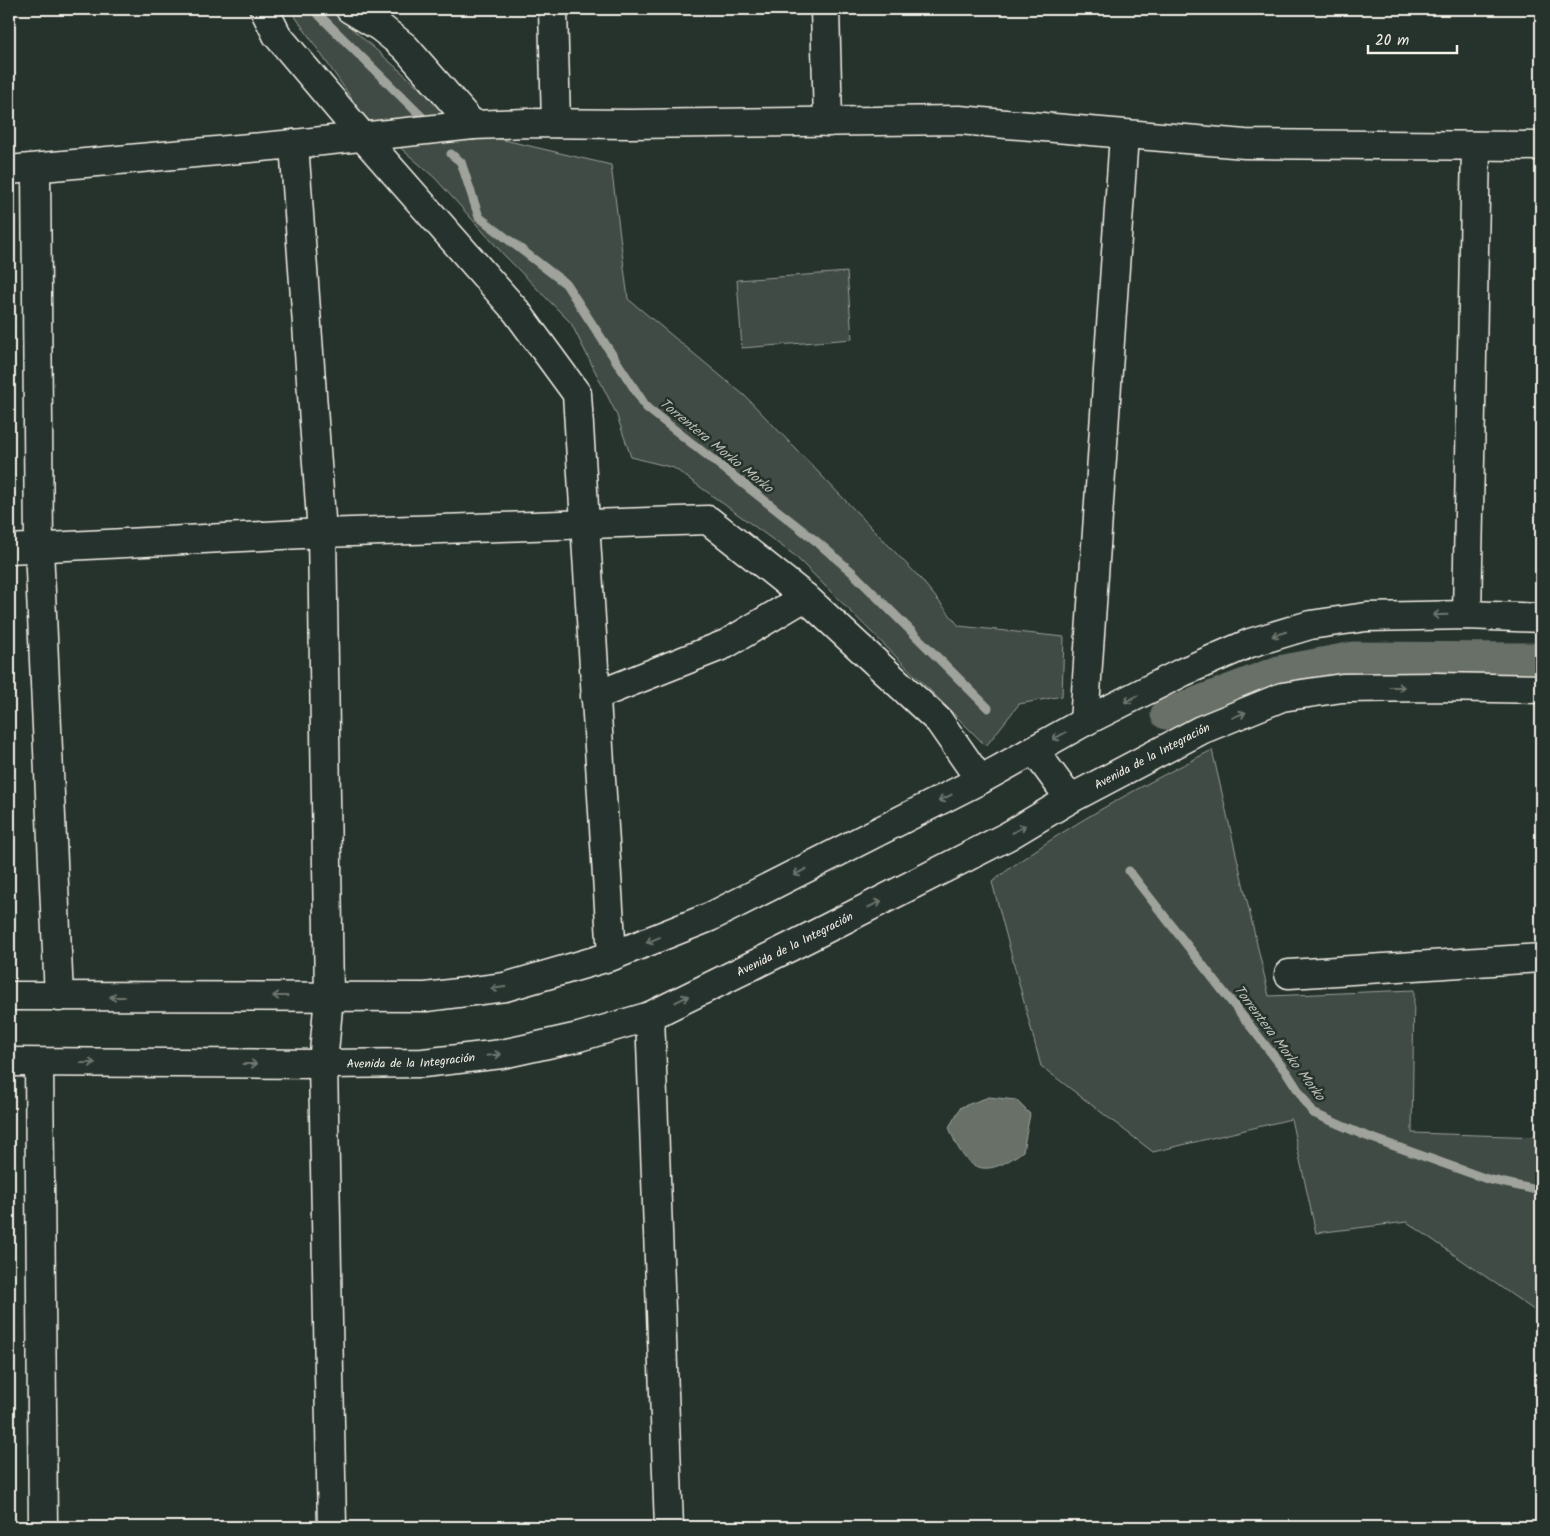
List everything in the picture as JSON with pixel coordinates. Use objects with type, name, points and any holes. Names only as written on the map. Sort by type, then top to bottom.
[{"type":"street","points":[[264,9],[276,35],[517,312],[577,394],[612,956]]},
{"type":"street","points":[[350,9],[380,27],[405,47],[473,126]]},
{"type":"street","points":[[553,9],[556,123]]},
{"type":"street","points":[[825,9],[828,122]]},
{"type":"street","points":[[9,170],[473,126],[556,123],[959,120],[1245,144],[1541,146]]},
{"type":"street","points":[[1084,722],[1124,135]]},
{"type":"street","points":[[294,144],[322,533],[329,996],[323,1064],[332,1527]]},
{"type":"street","points":[[1467,615],[1476,146]]},
{"type":"street","points":[[36,168],[39,548],[60,997]]},
{"type":"street","points":[[9,549],[322,533],[708,520],[806,597],[939,721],[980,780]]},
{"type":"street","points":[[595,696],[726,644],[806,597]]},
{"type":"street","points":[[9,996],[426,997],[505,987],[612,956],[710,918],[980,780],[1084,722],[1183,672],[1250,643],[1310,625],[1366,618],[1467,615],[1541,618]]},
{"type":"street","name":"Avenida de la Integración","points":[[9,1062],[323,1064],[423,1062],[502,1054],[579,1038],[650,1016],[1008,836],[1070,799],[1202,730],[1282,697],[1342,688],[1541,689]]},
{"type":"street","points":[[1034,750],[1070,799]]},
{"type":"street","points":[[1288,974],[1541,958]]},
{"type":"street","points":[[650,1016],[669,1527]]},
{"type":"street","points":[[39,1063],[43,1527]]},
{"type":"shaded area","points":[[290,9],[336,9],[350,27],[470,132],[611,165],[628,299],[745,396],[920,578],[959,626],[1064,637],[1062,696],[1019,704],[986,746],[794,555],[674,468],[631,457],[616,413],[571,323],[504,255],[435,178],[363,115]]},
{"type":"shaded area","points":[[847,272],[852,339],[742,348],[737,280]]},
{"type":"shaded area","points":[[1212,750],[1269,996],[1414,990],[1412,1133],[1541,1137],[1541,1315],[1407,1222],[1316,1233],[1291,1119],[1153,1152],[1041,1066],[992,882],[1071,827]]},
{"type":"shaded area","points":[[989,1097],[1016,1100],[1030,1114],[1023,1151],[997,1166],[987,1168],[977,1167],[969,1162],[955,1142],[949,1127],[961,1107]]},
{"type":"waterway","name":"Torrentera Morko Morko","points":[[313,9],[422,117]]},
{"type":"waterway","name":"Torrentera Morko Morko","points":[[451,154],[461,162],[479,217],[566,284],[647,408],[816,541],[852,572],[988,708]]},
{"type":"waterway","points":[[1166,714],[1279,671],[1354,657],[1541,658]]},
{"type":"waterway","name":"Torrentera Morko Morko","points":[[1129,871],[1287,1073],[1313,1113],[1361,1134],[1487,1179],[1541,1191]]}]
